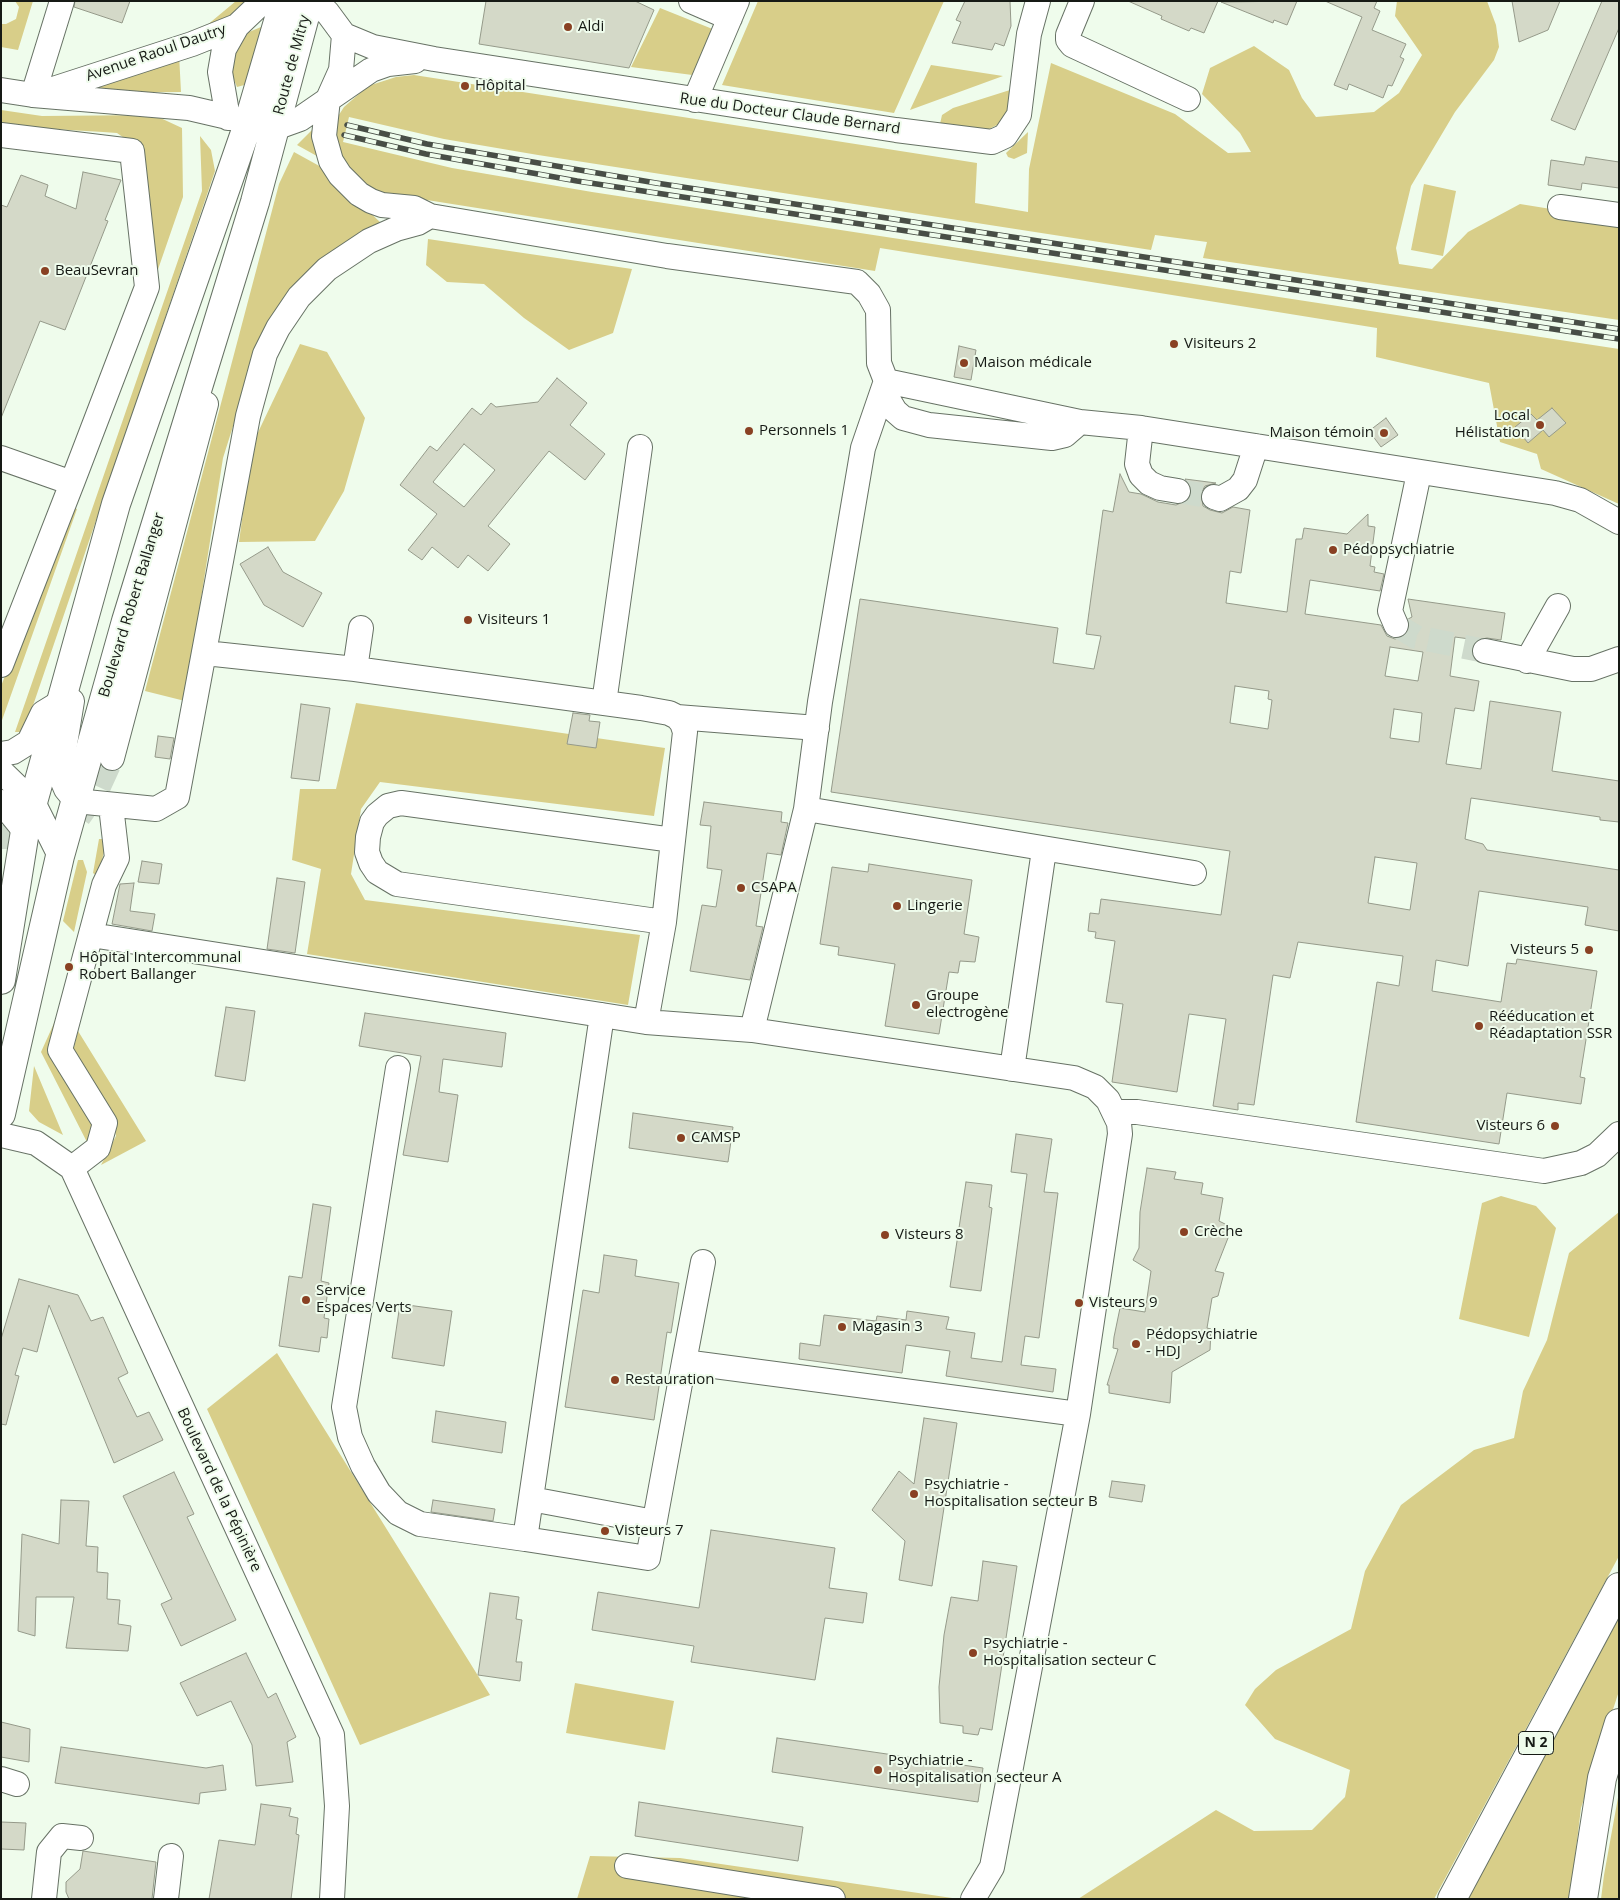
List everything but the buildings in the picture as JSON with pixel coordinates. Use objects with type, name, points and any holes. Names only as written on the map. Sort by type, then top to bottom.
[{"type":"main road","name":"Route de Mitry","points":[[238,121],[263,69],[301,2]]},
{"type":"main road","name":"Route de Mitry","points":[[275,128],[301,2]]},
{"type":"main road","points":[[1,980],[25,831],[32,802],[116,504],[238,121]]},
{"type":"main road","name":"Boulevard Robert Ballanger","points":[[1,1114],[60,856],[126,621],[206,365],[275,128]]},
{"type":"main road","name":"N 2","points":[[1452,1899],[1619,1587]]},
{"type":"main road","points":[[1583,1899],[1602,1778],[1619,1723]]},
{"type":"street","points":[[33,95],[62,1]]},
{"type":"street","name":"Avenue Raoul Dautry","points":[[33,95],[135,60],[192,44],[237,26],[258,6],[273,1]]},
{"type":"street","points":[[691,1],[733,10],[695,100]]},
{"type":"street","name":"Rue du Docteur Claude Bernard","points":[[344,35],[373,47],[434,59],[896,130],[992,142],[1005,136],[1019,115],[1030,34],[1038,1]]},
{"type":"street","points":[[1082,1],[1068,35],[1068,40],[1072,45],[1188,99]]},
{"type":"street","points":[[301,2],[327,12],[344,35],[341,70],[328,99],[324,136],[331,161],[341,176],[359,194],[371,201],[382,205],[414,208],[430,216],[667,256],[857,282],[870,294],[878,310],[879,363],[886,381],[886,396],[903,418],[915,423],[1052,438],[1065,435],[1080,422]]},
{"type":"street","points":[[237,26],[224,49],[220,72],[238,121],[275,128]]},
{"type":"street","name":"Rue du Docteur Claude Bernard","points":[[275,128],[300,120],[371,70],[388,64],[434,59]]},
{"type":"street","name":"Avenue Raoul Dautry","points":[[1,90],[33,95],[188,108],[238,121]]},
{"type":"street","points":[[1,135],[132,151],[147,287],[1,665]]},
{"type":"street","points":[[1560,207],[1619,215]]},
{"type":"street","points":[[85,619],[60,774],[66,788],[76,801],[156,809],[177,797],[248,416],[265,354],[278,328],[299,297],[327,269],[369,241],[396,228],[418,223],[430,216]]},
{"type":"street","points":[[112,758],[211,383],[206,365]]},
{"type":"street","points":[[886,381],[1080,422],[1141,428],[1554,493],[1580,500],[1619,522]]},
{"type":"street","points":[[752,1030],[806,809],[817,728],[863,448],[886,381]]},
{"type":"street","points":[[1141,428],[1137,464],[1141,475],[1149,483],[1160,488],[1178,491]]},
{"type":"street","points":[[1214,497],[1220,499],[1238,489],[1245,480],[1256,446]]},
{"type":"street","points":[[604,702],[640,447]]},
{"type":"street","points":[[1,458],[72,483]]},
{"type":"street","points":[[1396,625],[1390,611],[1419,473]]},
{"type":"street","points":[[1527,661],[1558,606]]},
{"type":"street","points":[[354,669],[361,628]]},
{"type":"street","points":[[1485,652],[1573,669],[1591,669],[1619,659]]},
{"type":"street","points":[[205,653],[354,669],[604,702],[669,713],[677,717],[817,728]]},
{"type":"street","points":[[1,754],[13,752],[29,742],[43,713],[61,702]]},
{"type":"street","points":[[646,1022],[664,922],[684,732],[682,723],[677,717]]},
{"type":"street","points":[[1,771],[32,802],[60,856]]},
{"type":"street","points":[[1,802],[25,831]]},
{"type":"street","points":[[664,922],[397,884],[377,872],[371,863],[367,852],[368,836],[372,822],[377,815],[388,806],[401,803],[673,840]]},
{"type":"street","points":[[1,1134],[36,1143],[72,1168],[98,1148],[105,1123],[60,1050],[104,885],[117,858],[111,806]]},
{"type":"street","points":[[806,809],[1044,850],[1194,873]]},
{"type":"street","points":[[1012,1069],[1044,850]]},
{"type":"street","points":[[91,935],[646,1022],[752,1030],[1074,1078],[1094,1087],[1108,1100],[1116,1112],[1120,1134],[1078,1414],[992,1867],[973,1899]]},
{"type":"street","points":[[525,1539],[602,1015]]},
{"type":"street","points":[[398,1068],[344,1407],[350,1436],[363,1466],[378,1493],[398,1513],[420,1524],[648,1558],[703,1262]]},
{"type":"street","points":[[1116,1112],[1137,1112],[1544,1170],[1581,1163],[1597,1155],[1619,1134]]},
{"type":"street","name":"Boulevard de la Pépinière","points":[[72,1168],[332,1735],[337,1806],[332,1899]]},
{"type":"street","points":[[684,1362],[1078,1414]]},
{"type":"street","points":[[531,1499],[654,1522]]},
{"type":"street","points":[[44,1899],[49,1852],[62,1836],[81,1838]]},
{"type":"street","points":[[166,1899],[171,1856]]},
{"type":"street","points":[[627,1866],[833,1899]]},
{"type":"shaded area","points":[[15,1],[33,1],[18,50],[1,47],[1,24],[6,24],[16,19],[19,7]]},
{"type":"shaded area","points":[[236,1],[248,1],[214,29],[200,31]]},
{"type":"shaded area","points":[[758,1],[944,1],[894,113],[722,85]]},
{"type":"shaded area","points":[[1397,1],[1487,1],[1496,25],[1499,47],[1494,60],[1455,112],[1411,186],[1396,248],[1399,264],[1432,269],[1468,232],[1520,204],[1619,220],[1619,320],[1203,258],[1207,242],[1155,235],[1151,250],[538,155],[444,139],[349,117],[343,142],[452,168],[592,192],[1619,349],[1619,504],[1541,469],[1537,454],[1500,442],[1489,383],[1376,357],[1377,328],[880,248],[875,271],[370,191],[344,161],[335,138],[333,124],[344,107],[368,86],[396,77],[414,75],[977,163],[975,203],[1028,212],[1029,169],[1051,63],[1175,114],[1228,153],[1251,152],[1240,133],[1202,94],[1210,68],[1254,46],[1289,70],[1302,98],[1316,117],[1374,112],[1399,93],[1422,55],[1395,16]]},
{"type":"shaded area","points":[[660,8],[715,30],[700,76],[631,67]]},
{"type":"shaded area","points":[[261,27],[265,31],[248,84],[237,87],[229,68],[237,44],[249,32]]},
{"type":"shaded area","points":[[179,54],[181,92],[62,93]]},
{"type":"shaded area","points":[[931,65],[1003,76],[910,110]]},
{"type":"shaded area","points":[[1010,90],[1010,110],[1003,122],[985,131],[940,124],[942,115],[953,108]]},
{"type":"shaded area","points":[[1,110],[42,116],[154,115],[182,128],[183,197],[154,281],[127,140],[117,133],[1,126]]},
{"type":"shaded area","points":[[317,125],[324,160],[297,145]]},
{"type":"shaded area","points":[[1028,132],[1027,153],[1014,159],[1008,157],[1006,153]]},
{"type":"shaded area","points":[[200,136],[211,150],[215,171],[24,732],[15,732],[202,191]]},
{"type":"shaded area","points":[[294,152],[323,168],[381,223],[342,246],[299,279],[272,317],[252,366],[223,458],[185,701],[145,691],[279,184]]},
{"type":"shaded area","points":[[1424,184],[1456,191],[1443,256],[1411,250]]},
{"type":"shaded area","points":[[428,239],[632,269],[613,333],[569,350],[524,318],[484,284],[447,282],[426,265]]},
{"type":"shaded area","points":[[300,344],[327,352],[365,418],[344,491],[315,541],[239,542],[252,445]]},
{"type":"shaded area","points":[[72,507],[77,509],[1,723],[1,686]]},
{"type":"shaded area","points":[[356,703],[665,748],[654,816],[380,782],[361,809],[351,874],[365,900],[640,935],[628,1005],[307,954],[321,869],[292,860],[300,789],[336,789]]},
{"type":"shaded area","points":[[99,839],[107,839],[98,877],[93,873]]},
{"type":"shaded area","points":[[78,860],[83,860],[87,872],[74,932],[63,921]]},
{"type":"shaded area","points":[[63,1016],[56,1060],[99,1122],[90,1148],[41,1052],[55,1021]]},
{"type":"shaded area","points":[[78,1031],[146,1141],[101,1165],[116,1136],[112,1116],[71,1059]]},
{"type":"shaded area","points":[[34,1066],[63,1135],[39,1122],[29,1111]]},
{"type":"shaded area","points":[[1501,1196],[1536,1206],[1556,1228],[1529,1337],[1459,1319],[1482,1203]]},
{"type":"shaded area","points":[[1619,1212],[1619,1556],[1434,1899],[1078,1899],[1216,1810],[1254,1831],[1312,1830],[1345,1797],[1350,1770],[1275,1739],[1245,1705],[1255,1689],[1276,1670],[1351,1629],[1365,1571],[1401,1505],[1474,1450],[1514,1438],[1523,1391],[1547,1340],[1569,1253]]},
{"type":"shaded area","points":[[277,1353],[490,1695],[360,1745],[207,1409]]},
{"type":"shaded area","points":[[1619,1618],[1619,1691],[1581,1808],[1570,1899],[1468,1899]]},
{"type":"shaded area","points":[[575,1683],[674,1701],[665,1750],[566,1733]]},
{"type":"shaded area","points":[[1619,1792],[1619,1899],[1601,1899],[1604,1875]]},
{"type":"shaded area","points":[[590,1856],[680,1858],[959,1899],[577,1899]]},
{"type":"tunnel","points":[[1178,491],[1214,497]]},
{"type":"tunnel","points":[[1396,625],[1416,637],[1485,651]]},
{"type":"tunnel","points":[[79,817],[96,793],[112,758]]},
{"type":"tunnel","points":[[1,837],[29,837],[41,832]]},
{"type":"railway","points":[[347,125],[427,144],[656,183],[1619,329]]},
{"type":"railway","points":[[344,135],[426,154],[577,181],[1619,339]]},
{"type":"place","name":"Aldi","points":[[568,27]]},
{"type":"place","name":"Hôpital","points":[[465,86]]},
{"type":"place","name":"BeauSevran","points":[[45,271]]},
{"type":"place","name":"Visiteurs 2","points":[[1174,344]]},
{"type":"place","name":"Maison médicale","points":[[964,363]]},
{"type":"place","name":"Local Hélistation","points":[[1540,425]]},
{"type":"place","name":"Personnels 1","points":[[749,431]]},
{"type":"place","name":"Maison témoin","points":[[1384,433]]},
{"type":"place","name":"Pédopsychiatrie","points":[[1333,550]]},
{"type":"place","name":"Visiteurs 1","points":[[468,620]]},
{"type":"place","name":"CSAPA","points":[[741,888]]},
{"type":"place","name":"Lingerie","points":[[897,906]]},
{"type":"place","name":"Visteurs 5","points":[[1589,950]]},
{"type":"place","name":"Hôpital Intercommunal Robert Ballanger","points":[[69,967]]},
{"type":"place","name":"Groupe electrogène","points":[[916,1005]]},
{"type":"place","name":"Rééducation et Réadaptation SSR","points":[[1479,1026]]},
{"type":"place","name":"Visteurs 6","points":[[1555,1126]]},
{"type":"place","name":"CAMSP","points":[[681,1138]]},
{"type":"place","name":"Crèche","points":[[1184,1232]]},
{"type":"place","name":"Visteurs 8","points":[[885,1235]]},
{"type":"place","name":"Service Espaces Verts","points":[[306,1300]]},
{"type":"place","name":"Visteurs 9","points":[[1079,1303]]},
{"type":"place","name":"Magasin 3","points":[[842,1327]]},
{"type":"place","name":"Pédopsychiatrie - HDJ","points":[[1136,1344]]},
{"type":"place","name":"Restauration","points":[[615,1380]]},
{"type":"place","name":"Psychiatrie - Hospitalisation secteur B","points":[[914,1494]]},
{"type":"place","name":"Visteurs 7","points":[[605,1531]]},
{"type":"place","name":"Psychiatrie - Hospitalisation secteur C","points":[[973,1653]]},
{"type":"place","name":"Psychiatrie - Hospitalisation secteur A","points":[[878,1770]]}]
